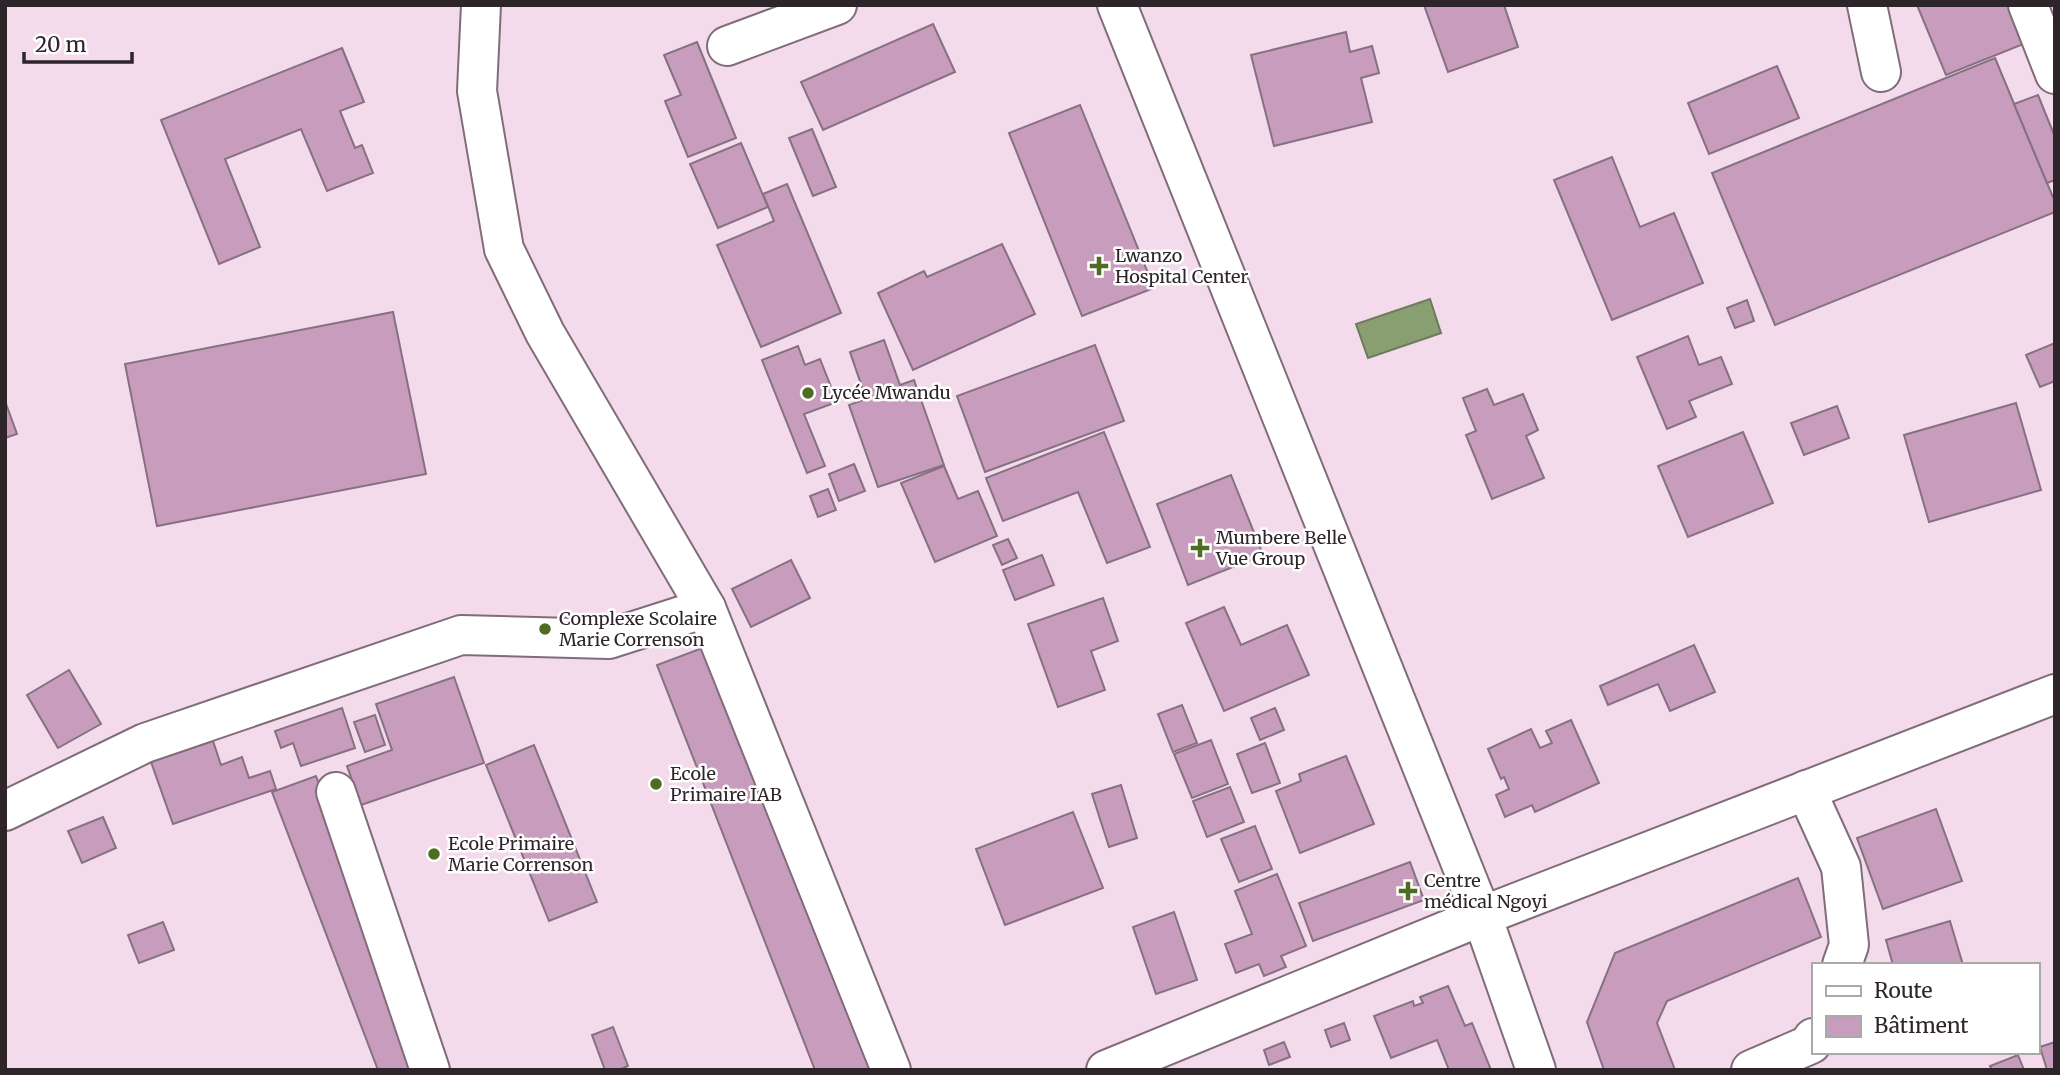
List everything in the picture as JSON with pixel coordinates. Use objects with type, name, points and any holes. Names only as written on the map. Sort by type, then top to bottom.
[{"type":"street","points":[[481,5],[477,91],[504,249],[545,333],[706,608],[891,1070]]},
{"type":"street","points":[[727,46],[837,5]]},
{"type":"street","points":[[1117,5],[1482,916],[1536,1070]]},
{"type":"street","points":[[1867,5],[1881,72]]},
{"type":"street","points":[[2028,5],[2055,74]]},
{"type":"street","points":[[5,811],[145,743],[461,635],[609,639],[706,608]]},
{"type":"street","points":[[1106,1070],[1482,916],[2055,694]]},
{"type":"street","points":[[1806,790],[1841,867],[1849,944],[1843,963]]},
{"type":"street","points":[[336,792],[430,1070]]},
{"type":"street","points":[[1751,1070],[1811,1044],[1812,1041]]},
{"type":"shaded area","points":[[1430,299],[1441,333],[1368,358],[1356,324]]},
{"type":"building","points":[[1424,5],[1504,5],[1518,47],[1448,72]]},
{"type":"building","points":[[1917,5],[2010,5],[2026,43],[1946,75]]},
{"type":"building","points":[[933,24],[955,72],[823,130],[801,82]]},
{"type":"building","points":[[1346,32],[1350,52],[1372,46],[1379,73],[1361,78],[1372,122],[1274,146],[1251,55]]},
{"type":"building","points":[[697,42],[736,138],[688,157],[665,101],[681,95],[664,55]]},
{"type":"building","points":[[342,48],[364,102],[340,111],[355,148],[362,145],[373,173],[327,191],[301,129],[225,159],[260,247],[219,264],[161,120]]},
{"type":"building","points":[[1995,58],[2055,202],[2055,212],[1775,325],[1712,173]]},
{"type":"building","points":[[1777,66],[1799,118],[1709,154],[1688,103]]},
{"type":"building","points":[[2038,95],[2055,137],[2055,180],[2047,183],[2014,104]]},
{"type":"building","points":[[1080,105],[1154,288],[1082,316],[1009,133]]},
{"type":"building","points":[[812,129],[836,187],[813,196],[789,138]]},
{"type":"building","points":[[741,143],[768,207],[718,228],[690,164]]},
{"type":"building","points":[[1612,157],[1640,227],[1674,213],[1703,283],[1612,320],[1554,180]]},
{"type":"building","points":[[787,184],[841,313],[761,347],[717,245],[774,221],[763,194]]},
{"type":"building","points":[[1002,244],[1035,314],[913,370],[878,293],[924,271],[927,277]]},
{"type":"building","points":[[1747,300],[1754,321],[1735,328],[1727,308]]},
{"type":"building","points":[[393,312],[426,474],[157,526],[125,364]]},
{"type":"building","points":[[1688,336],[1699,365],[1721,357],[1732,384],[1689,401],[1696,417],[1667,429],[1637,357]]},
{"type":"building","points":[[884,340],[900,385],[914,380],[944,465],[878,487],[849,405],[866,399],[850,352]]},
{"type":"building","points":[[2055,343],[2055,381],[2040,387],[2026,355]]},
{"type":"building","points":[[1095,345],[1124,421],[985,472],[957,396]]},
{"type":"building","points":[[798,346],[805,365],[820,359],[837,402],[804,414],[825,466],[807,473],[762,360]]},
{"type":"building","points":[[1487,389],[1494,405],[1523,394],[1538,430],[1526,436],[1544,478],[1492,499],[1466,435],[1476,431],[1463,398]]},
{"type":"building","points":[[5,401],[17,434],[5,438]]},
{"type":"building","points":[[2016,403],[2041,490],[1929,522],[1904,435]]},
{"type":"building","points":[[1837,406],[1849,438],[1804,455],[1791,423]]},
{"type":"building","points":[[1104,432],[1150,547],[1107,563],[1078,492],[1003,521],[986,478]]},
{"type":"building","points":[[1743,432],[1773,503],[1688,537],[1658,466]]},
{"type":"building","points":[[854,464],[865,491],[839,501],[829,474]]},
{"type":"building","points":[[944,466],[958,499],[978,491],[997,536],[935,562],[901,483]]},
{"type":"building","points":[[1231,475],[1263,555],[1188,585],[1157,504]]},
{"type":"building","points":[[828,489],[836,510],[818,517],[810,496]]},
{"type":"building","points":[[1008,539],[1017,558],[1002,565],[993,545]]},
{"type":"building","points":[[1042,555],[1054,585],[1015,600],[1003,570]]},
{"type":"building","points":[[791,560],[810,598],[751,627],[732,589]]},
{"type":"building","points":[[1103,598],[1118,641],[1091,651],[1105,690],[1058,707],[1028,624]]},
{"type":"building","points":[[1224,607],[1241,645],[1287,625],[1309,675],[1224,711],[1186,623]]},
{"type":"building","points":[[1694,645],[1715,692],[1670,711],[1658,684],[1608,705],[1600,686]]},
{"type":"building","points":[[705,647],[870,1070],[815,1070],[657,665]]},
{"type":"building","points":[[69,670],[101,724],[58,748],[27,695]]},
{"type":"building","points":[[454,677],[484,763],[361,805],[347,766],[392,750],[376,704]]},
{"type":"building","points":[[1182,705],[1197,743],[1173,752],[1158,714]]},
{"type":"building","points":[[342,708],[355,748],[301,766],[293,743],[281,748],[275,731]]},
{"type":"building","points":[[1275,708],[1284,730],[1260,740],[1251,718]]},
{"type":"building","points":[[375,715],[385,745],[365,752],[354,722]]},
{"type":"building","points":[[1571,720],[1599,783],[1535,812],[1532,805],[1505,817],[1496,795],[1509,789],[1504,777],[1501,779],[1488,749],[1531,729],[1540,748],[1552,743],[1546,731]]},
{"type":"building","points":[[1211,740],[1228,784],[1192,798],[1174,754]]},
{"type":"building","points":[[213,741],[221,765],[242,757],[249,778],[270,771],[276,789],[173,824],[151,762]]},
{"type":"building","points":[[1265,743],[1280,783],[1252,793],[1237,754]]},
{"type":"building","points":[[534,745],[597,902],[549,921],[486,765]]},
{"type":"building","points":[[1346,756],[1374,824],[1300,853],[1276,791],[1301,781],[1299,774]]},
{"type":"building","points":[[316,776],[427,1067],[419,1070],[378,1070],[272,792]]},
{"type":"building","points":[[1121,785],[1137,838],[1109,847],[1092,794]]},
{"type":"building","points":[[1230,787],[1244,822],[1207,837],[1193,801]]},
{"type":"building","points":[[1936,809],[1962,881],[1883,909],[1857,838]]},
{"type":"building","points":[[1073,812],[1103,888],[1005,925],[976,849]]},
{"type":"building","points":[[103,817],[116,848],[82,863],[68,831]]},
{"type":"building","points":[[1255,826],[1272,869],[1239,882],[1221,839]]},
{"type":"building","points":[[1410,862],[1424,900],[1313,941],[1299,903]]},
{"type":"building","points":[[1277,874],[1306,946],[1281,956],[1286,967],[1264,976],[1259,964],[1236,973],[1225,944],[1252,934],[1235,891]]},
{"type":"building","points":[[1798,878],[1821,937],[1667,1001],[1657,1023],[1675,1070],[1604,1070],[1587,1022],[1615,953]]},
{"type":"building","points":[[1174,912],[1197,980],[1156,994],[1133,927]]},
{"type":"building","points":[[1950,921],[1962,963],[1892,963],[1886,940]]},
{"type":"building","points":[[163,922],[174,950],[139,963],[128,935]]},
{"type":"building","points":[[1448,986],[1465,1026],[1472,1023],[1491,1070],[1449,1070],[1437,1040],[1391,1058],[1374,1016],[1413,1001],[1414,1006],[1423,1003],[1420,997]]},
{"type":"building","points":[[1344,1023],[1350,1040],[1331,1047],[1325,1030]]},
{"type":"building","points":[[613,1027],[628,1066],[619,1070],[605,1070],[592,1035]]},
{"type":"building","points":[[1284,1042],[1290,1057],[1269,1065],[1264,1050]]},
{"type":"building","points":[[2055,1042],[2055,1070],[2047,1070],[2040,1047]]},
{"type":"building","points":[[2018,1055],[2024,1070],[1992,1070],[1990,1066]]},
{"type":"place","name":"Lwanzo Hospital Center","points":[[1099,266]]},
{"type":"place","name":"Lycée Mwandu","points":[[808,393]]},
{"type":"place","name":"Mumbere Belle Vue Group","points":[[1200,548]]},
{"type":"place","name":"Complexe Scolaire Marie Correnson","points":[[545,629]]},
{"type":"place","name":"Ecole Primaire IAB","points":[[656,784]]},
{"type":"place","name":"Ecole Primaire Marie Correnson","points":[[434,854]]},
{"type":"place","name":"Centre médical Ngoyi","points":[[1408,891]]}]
